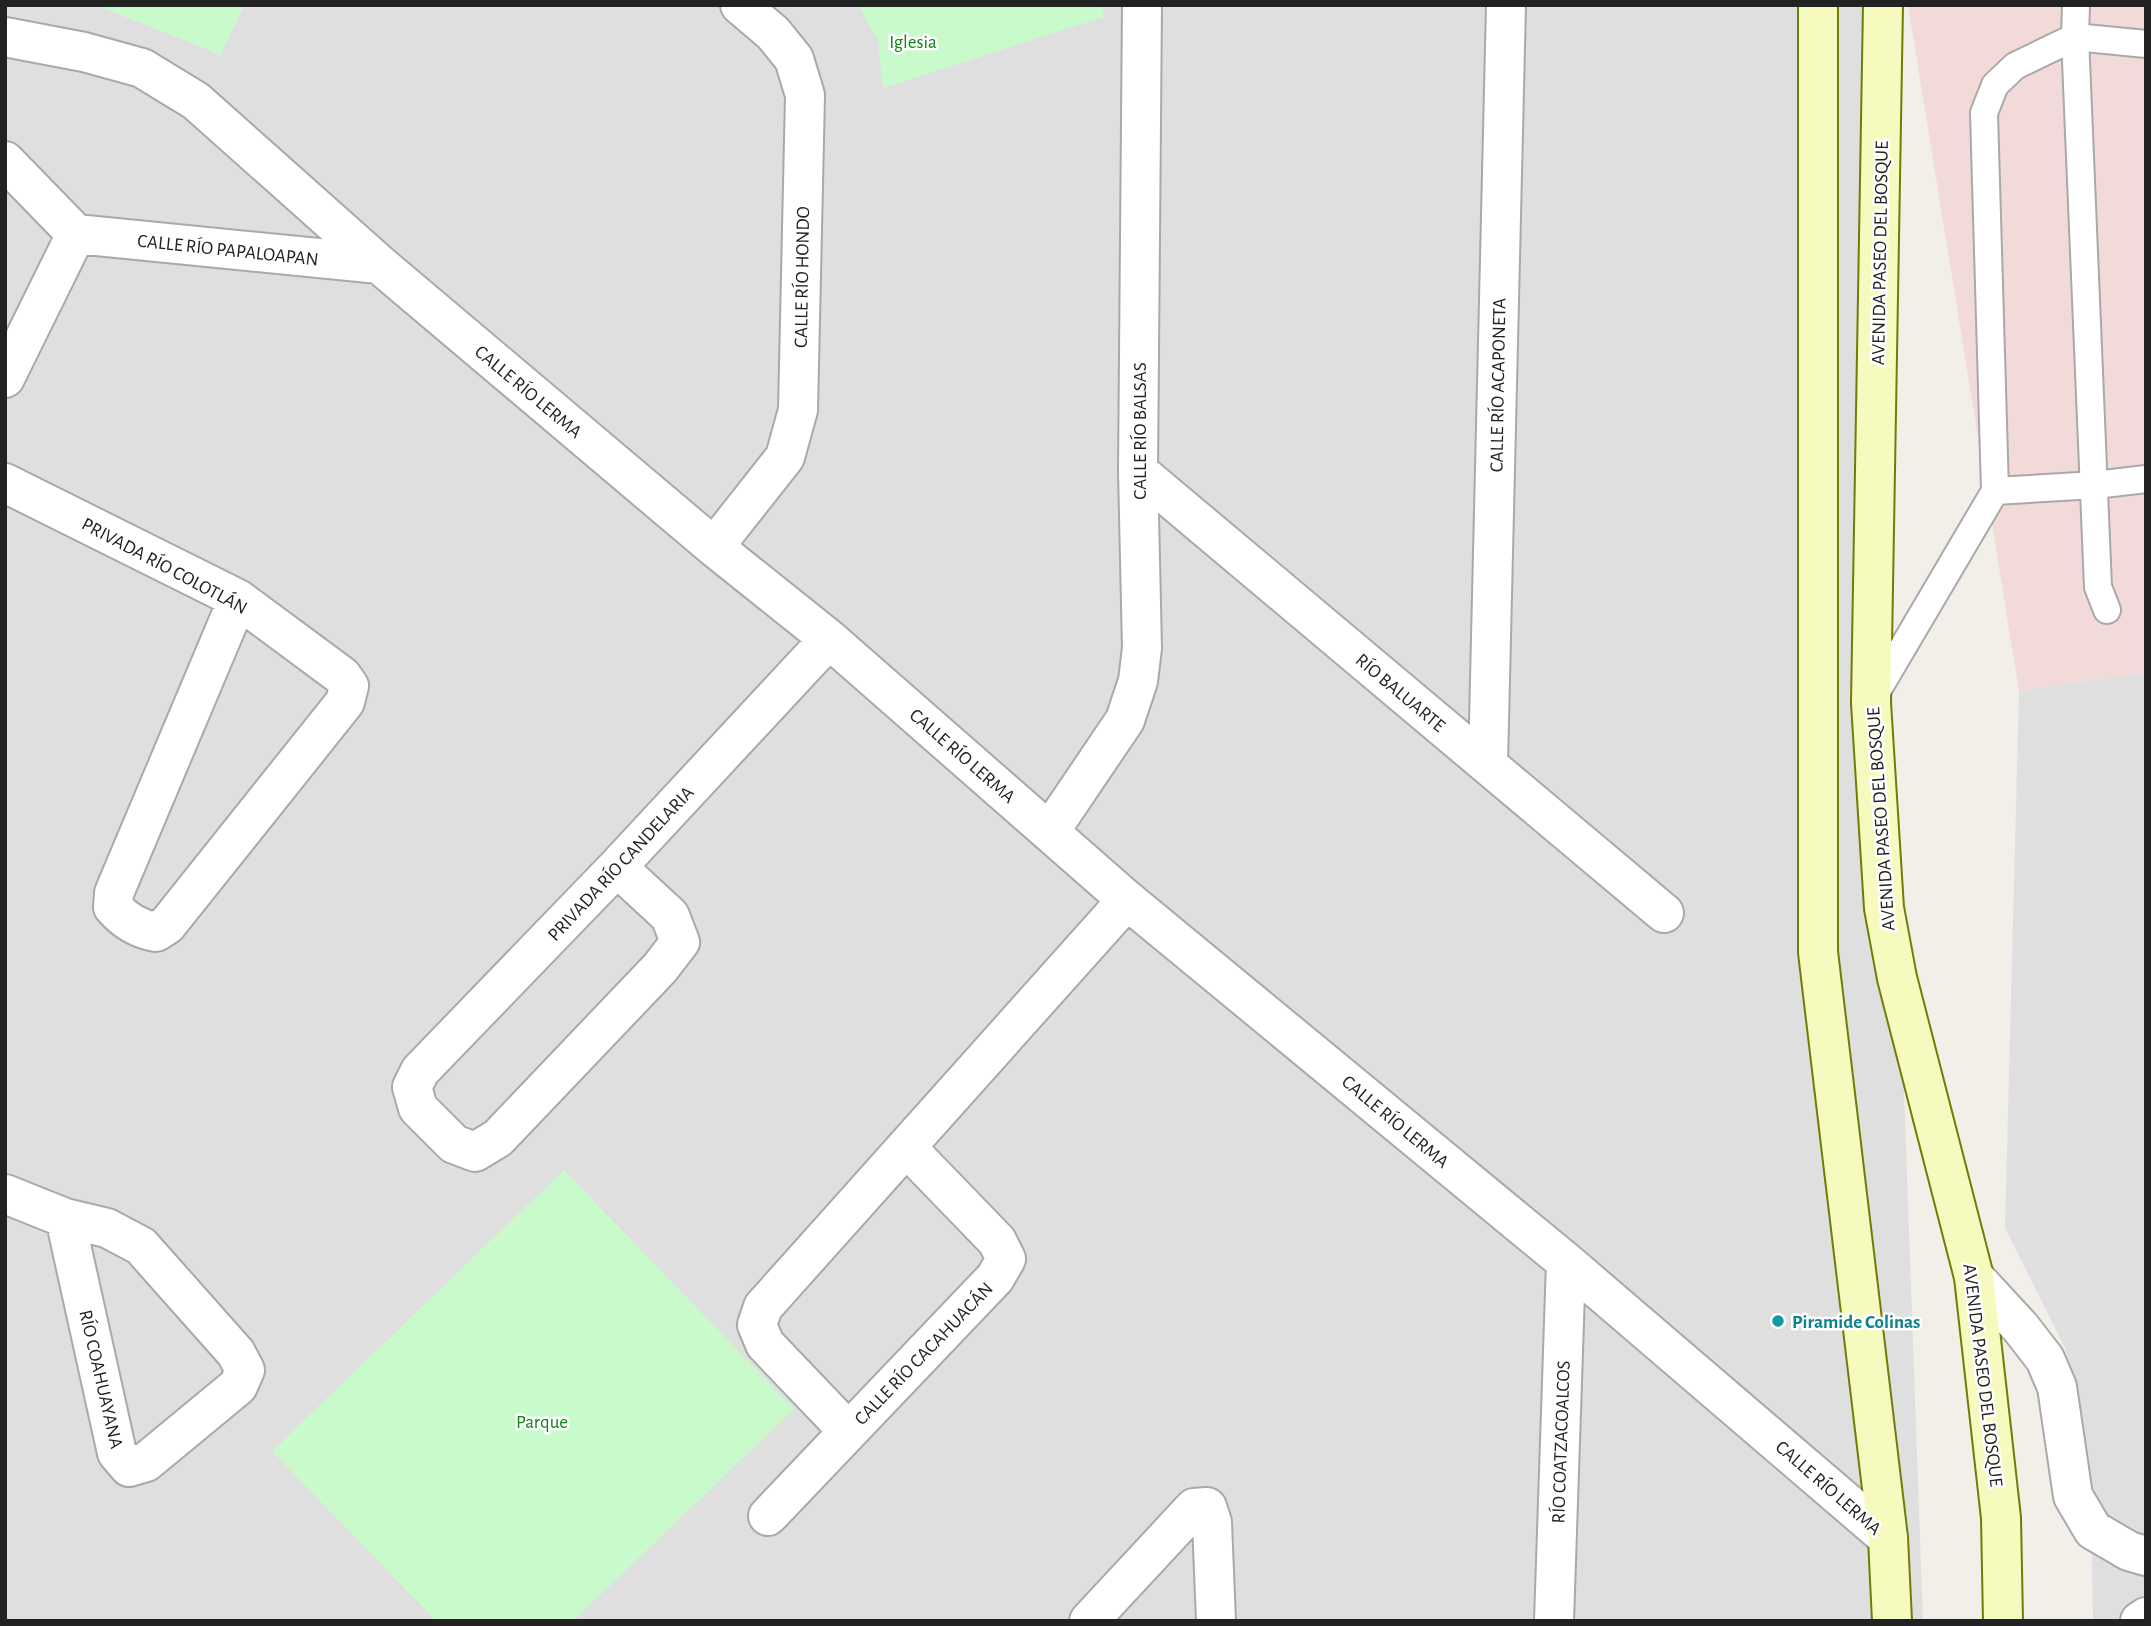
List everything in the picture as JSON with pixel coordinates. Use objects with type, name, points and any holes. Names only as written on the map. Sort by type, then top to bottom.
[{"type":"main road","points":[[1818,5],[1818,952],[1888,1538],[1892,1621]]},
{"type":"main road","name":"AVENIDA PASEO DEL BOSQUE","points":[[1883,5],[1871,703],[1884,908],[1896,978],[1975,1278],[2001,1518],[2003,1621]]},
{"type":"street","name":"CALLE RÍO HONDO","points":[[714,547],[785,457],[798,410],[805,95],[794,59],[773,33],[740,5]]},
{"type":"street","name":"CALLE RÍO BALSAS","points":[[1051,831],[1125,720],[1138,681],[1142,648],[1138,471],[1142,5]]},
{"type":"street","name":"CALLE RÍO ACAPONETA","points":[[1488,764],[1506,5]]},
{"type":"street","name":"CALLE RÍO LERMA","points":[[5,37],[84,52],[142,68],[196,101],[379,264],[714,547],[829,639],[1127,900],[1566,1262],[1888,1538]]},
{"type":"street","points":[[5,162],[76,234],[5,378]]},
{"type":"street","name":"CALLE RÍO PAPALOAPAN","points":[[76,234],[379,264]]},
{"type":"street","name":"RÍO BALUARTE","points":[[1138,471],[1664,913]]},
{"type":"street","name":"PRIVADA RÍO COLOTLÁN","points":[[5,483],[238,599],[342,676],[349,686],[345,702],[167,925],[156,932],[142,930],[122,917],[113,907],[114,894],[238,599]]},
{"type":"street","name":"PRIVADA RÍO CANDELARIA","points":[[617,867],[670,916],[680,942],[660,968],[498,1138],[475,1152],[454,1144],[418,1108],[412,1087],[420,1071],[617,867],[829,639]]},
{"type":"street","name":"CALLE RÍO CACAHUACÁN","points":[[849,1431],[765,1344],[757,1325],[763,1307],[1127,900]]},
{"type":"street","name":"CALLE RÍO CACAHUACÁN","points":[[768,1516],[995,1278],[1006,1259],[997,1241],[907,1148]]},
{"type":"street","points":[[5,1194],[65,1218]]},
{"type":"street","name":"RÍO COAHUAYANA","points":[[65,1218],[107,1228],[141,1246],[236,1353],[245,1370],[238,1386],[146,1462],[128,1467],[117,1453],[65,1218]]},
{"type":"street","name":"RÍO COATZACOALCOS","points":[[1554,1621],[1566,1262]]},
{"type":"street","points":[[1975,1278],[2021,1328],[2045,1359],[2057,1387],[2073,1496],[2093,1530],[2129,1551],[2146,1556]]},
{"type":"street","points":[[1089,1621],[1194,1508],[1207,1507],[1212,1522],[1216,1621]]},
{"type":"street","points":[[2140,1621],[2146,1617]]},
{"type":"lane","points":[[2076,5],[2075,37],[2098,587],[2107,610]]},
{"type":"lane","points":[[1871,703],[1995,491],[1984,113],[1995,85],[2015,66],[2075,37],[2146,44]]},
{"type":"lane","points":[[1995,491],[2095,485],[2146,478]]},
{"type":"shaded area","points":[[5,5],[1865,5],[1923,1621],[5,1621]]},
{"type":"shaded area","points":[[1908,5],[2146,5],[2146,672],[2019,691]]},
{"type":"shaded area","points":[[2146,672],[2146,1621],[2093,1621],[2090,1469],[2065,1348],[2005,1228],[2019,691]]},
{"type":"green space","points":[[95,5],[244,5],[221,55]]},
{"type":"green space","name":"Iglesia","points":[[858,5],[1102,5],[1104,17],[883,88],[878,40]]},
{"type":"green space","name":"Parque","points":[[564,1170],[794,1409],[573,1621],[436,1621],[272,1451]]},
{"type":"place","name":"Piramide Colinas","points":[[1778,1321]]}]
